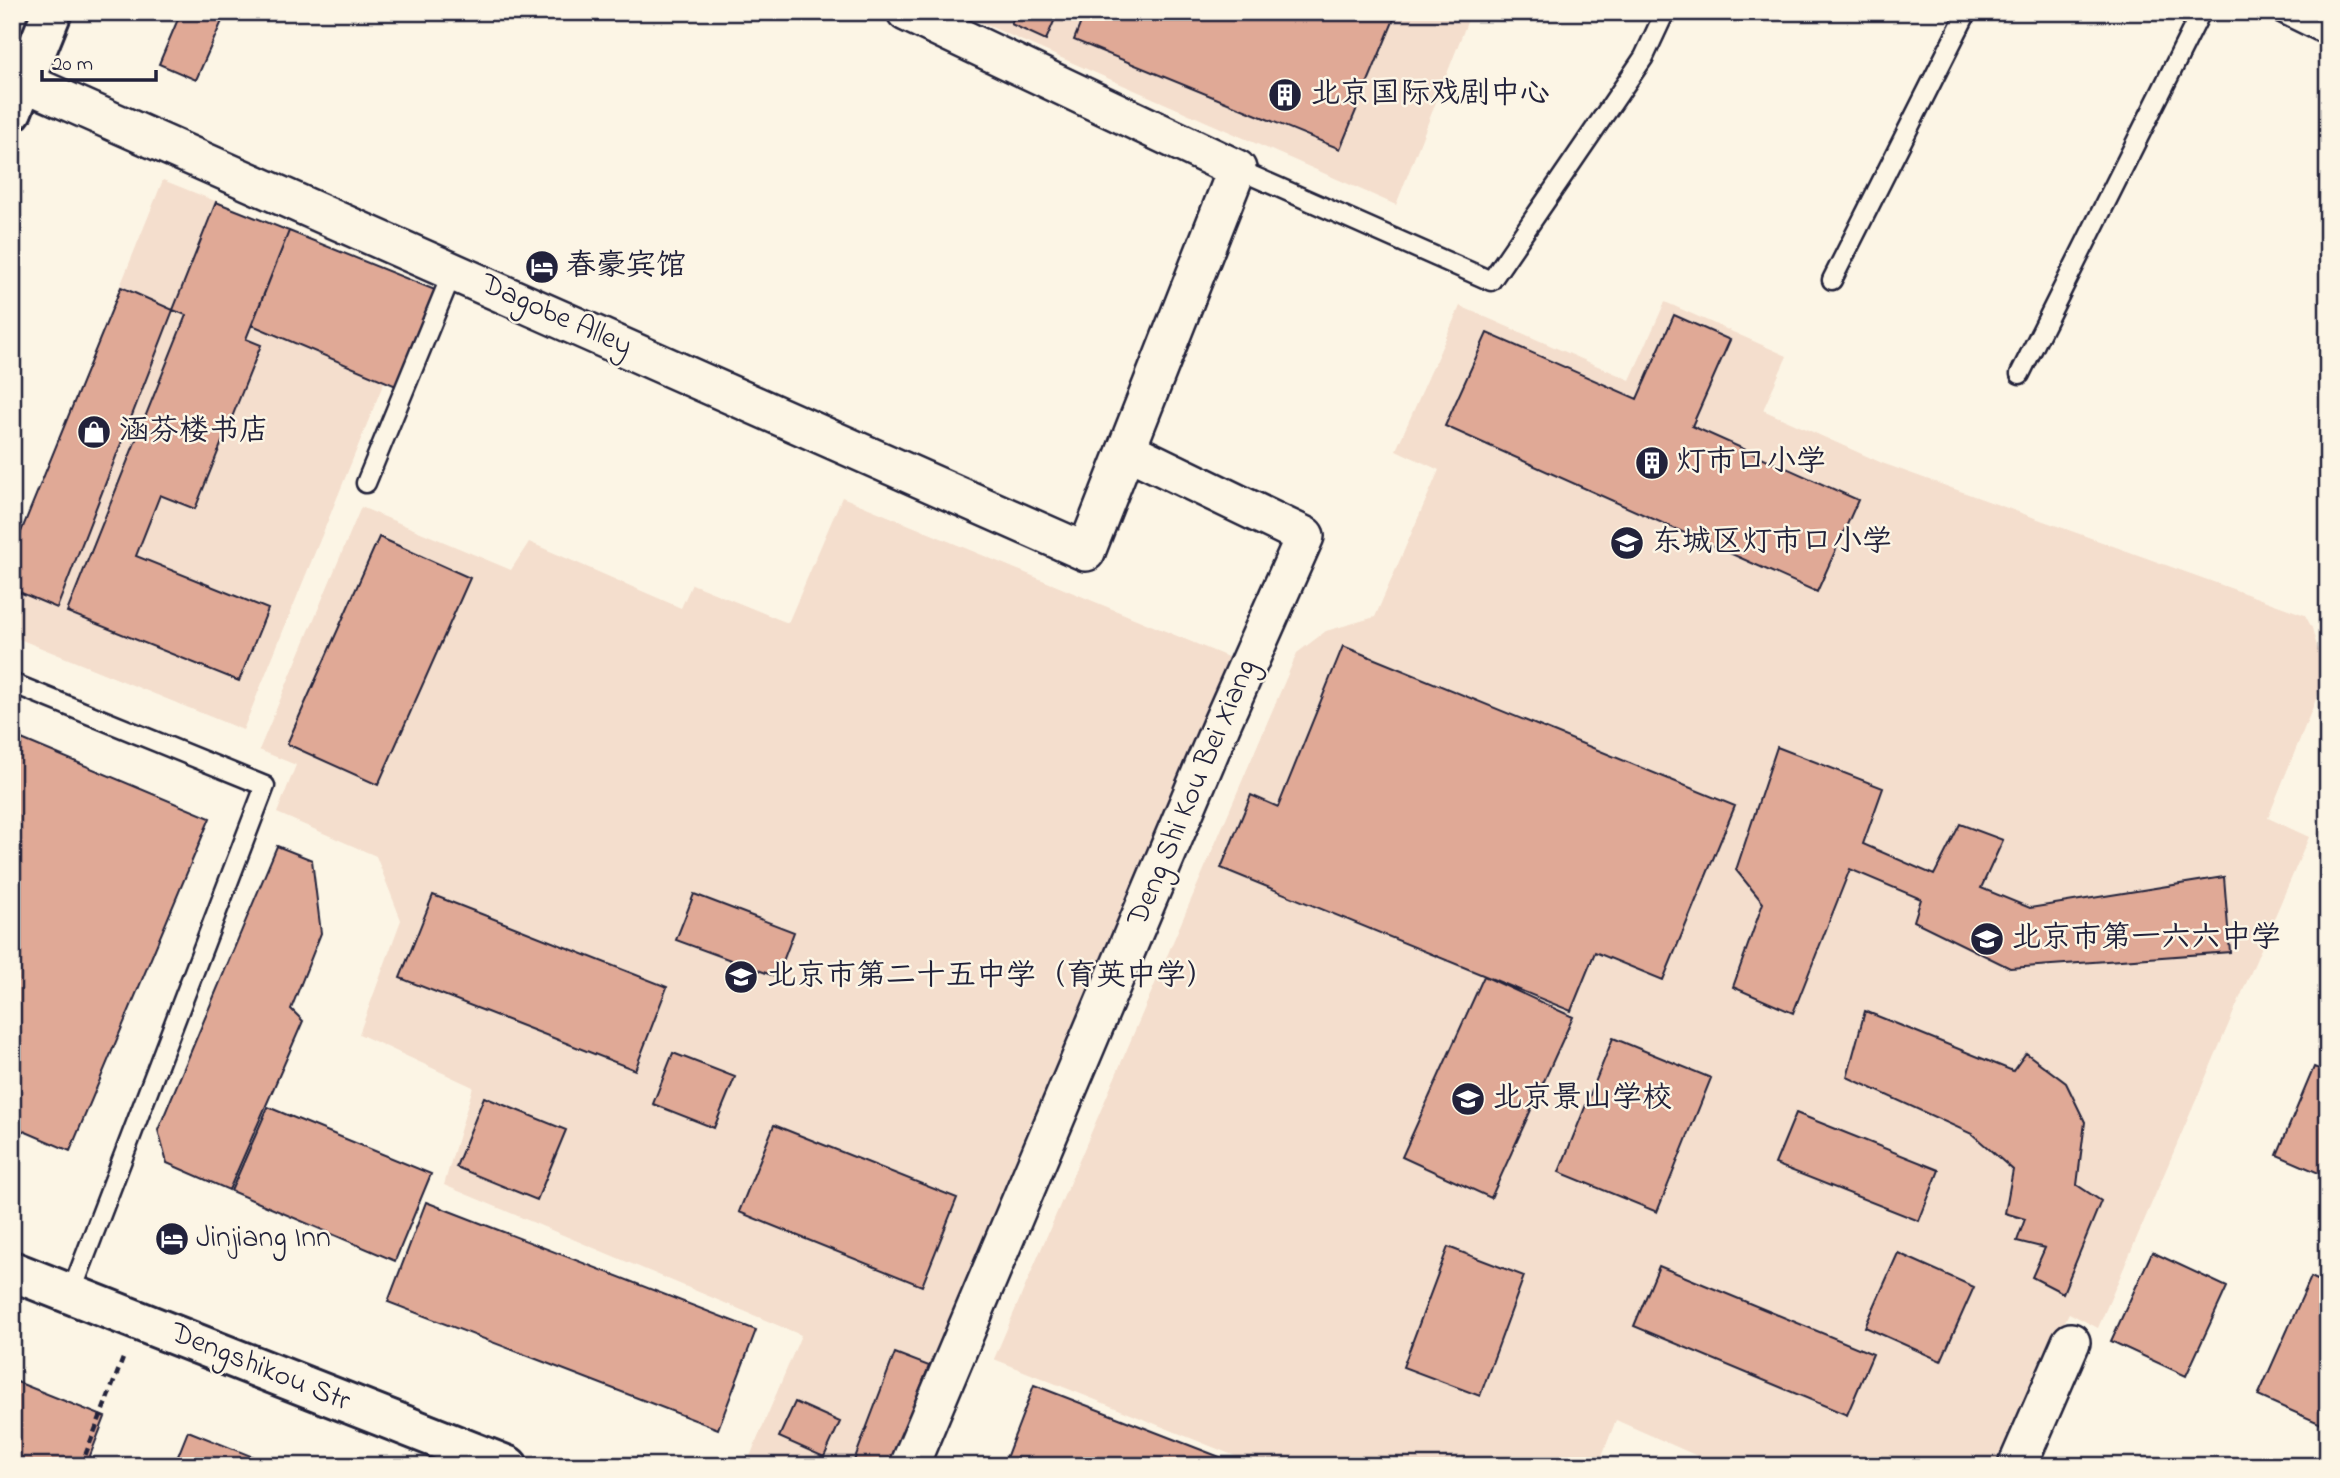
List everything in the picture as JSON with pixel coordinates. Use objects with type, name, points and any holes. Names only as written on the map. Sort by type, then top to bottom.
[{"type":"street","points":[[18,97],[52,12]]},
{"type":"street","points":[[906,12],[1237,169],[1127,450]]},
{"type":"street","name":"Dagobe Alley","points":[[18,97],[453,271],[1086,552],[1127,450]]},
{"type":"street","name":"Deng Shi Kou Bei Xiang","points":[[909,1466],[1222,723],[1305,536],[1127,450]]},
{"type":"street","name":"Dengshikou Str","points":[[12,1271],[508,1466]]},
{"type":"street","points":[[2017,1466],[2071,1342]]},
{"type":"lane","points":[[1237,169],[1490,281],[1643,57],[1665,12]]},
{"type":"lane","points":[[1832,280],[1966,12]]},
{"type":"lane","points":[[2021,374],[2201,12]]},
{"type":"lane","points":[[2279,12],[2328,36]]},
{"type":"lane","points":[[366,483],[453,271]]},
{"type":"lane","points":[[12,684],[265,786],[71,1293]]},
{"type":"path","points":[[81,1466],[139,1319]]},
{"type":"shaded area","points":[[957,12],[1471,12],[1396,205]]},
{"type":"shaded area","points":[[163,180],[435,290],[396,386],[384,382],[243,730],[12,636],[12,554]]},
{"type":"shaded area","points":[[1665,302],[1787,356],[1763,410],[1882,463],[2305,615],[2312,628],[2325,677],[2268,818],[2309,837],[2098,1328],[2069,1313],[1994,1466],[1720,1466],[1616,1420],[1598,1466],[1260,1466],[994,1359],[1297,653],[1326,631],[1375,617],[1439,470],[1396,450],[1460,306],[1630,380]]},
{"type":"shaded area","name":"北京市第二十五中学（育英中学）","points":[[842,497],[1235,660],[898,1466],[746,1466],[801,1335],[444,1185],[473,1087],[359,1034],[401,920],[376,856],[277,813],[296,765],[259,750],[361,507],[511,570],[529,542],[681,608],[692,584],[788,623]]},
{"type":"building","points":[[181,12],[226,12],[196,80],[159,64]]},
{"type":"building","points":[[1016,12],[1058,12],[1046,40],[1011,24]]},
{"type":"building","name":"北京国际戏剧中心","points":[[1085,12],[1397,12],[1340,149],[1074,40]]},
{"type":"building","points":[[216,202],[289,231],[246,339],[261,345],[195,509],[160,495],[136,556],[268,609],[239,681],[67,612],[186,315],[173,310]]},
{"type":"building","points":[[289,231],[435,290],[396,386],[252,325]]},
{"type":"building","name":"涵芬楼书店","points":[[121,287],[173,310],[57,608],[12,589],[12,554]]},
{"type":"building","name":"灯市口小学","points":[[1674,315],[1730,340],[1692,426],[1858,500],[1817,592],[1445,426],[1487,333],[1637,399]]},
{"type":"building","points":[[379,537],[470,578],[378,785],[287,744]]},
{"type":"building","points":[[1343,646],[1735,806],[1663,980],[1595,952],[1571,1011],[1221,868],[1251,795],[1278,807]]},
{"type":"building","points":[[12,735],[210,818],[70,1151],[12,1126]]},
{"type":"building","points":[[1777,747],[1883,788],[1863,844],[1934,875],[1960,824],[2003,840],[1981,888],[2030,908],[2224,877],[2230,952],[2010,968],[1914,921],[1921,899],[1850,869],[1793,1013],[1733,987],[1763,903],[1736,870]]},
{"type":"building","points":[[277,846],[312,860],[321,933],[291,1009],[303,1021],[229,1190],[167,1163],[158,1130]]},
{"type":"building","points":[[694,894],[794,932],[777,977],[676,940]]},
{"type":"building","points":[[433,895],[667,987],[635,1070],[400,978]]},
{"type":"building","points":[[1484,976],[1573,1017],[1491,1198],[1402,1157]]},
{"type":"building","points":[[1865,1011],[2013,1071],[2026,1053],[2066,1083],[2085,1122],[2077,1185],[2101,1201],[2063,1293],[2032,1277],[2045,1248],[2017,1241],[2025,1219],[2005,1213],[2013,1170],[1972,1134],[1847,1077]]},
{"type":"building","points":[[1613,1038],[1711,1078],[1657,1212],[1559,1172]]},
{"type":"building","points":[[673,1053],[735,1077],[714,1128],[653,1104]]},
{"type":"building","points":[[2314,1067],[2328,1073],[2328,1177],[2277,1155]]},
{"type":"building","points":[[484,1097],[566,1130],[537,1200],[456,1167]]},
{"type":"building","points":[[268,1107],[431,1174],[395,1261],[231,1191]]},
{"type":"building","points":[[1796,1113],[1939,1170],[1919,1221],[1775,1164]]},
{"type":"building","points":[[774,1125],[957,1198],[922,1286],[739,1212]]},
{"type":"building","points":[[426,1202],[756,1330],[718,1429],[388,1302]]},
{"type":"building","points":[[1448,1247],[1524,1276],[1480,1396],[1403,1367]]},
{"type":"building","points":[[2152,1252],[2227,1287],[2186,1376],[2111,1341]]},
{"type":"building","points":[[1898,1253],[1974,1287],[1941,1361],[1865,1327]]},
{"type":"building","points":[[1659,1266],[1873,1354],[1847,1415],[1634,1326]]},
{"type":"building","points":[[2311,1277],[2328,1285],[2328,1427],[2258,1396]]},
{"type":"building","points":[[895,1353],[929,1366],[890,1466],[852,1466]]},
{"type":"building","points":[[12,1380],[105,1417],[86,1466],[12,1466]]},
{"type":"building","points":[[1034,1385],[1243,1466],[1003,1466]]},
{"type":"building","points":[[795,1402],[840,1422],[824,1457],[779,1437]]},
{"type":"building","points":[[188,1431],[276,1466],[174,1466]]},
{"type":"place","name":"北京国际戏剧中心","points":[[1285,95]]},
{"type":"place","name":"春豪宾馆","points":[[542,267]]},
{"type":"place","name":"涵芬楼书店","points":[[94,432]]},
{"type":"place","name":"灯市口小学","points":[[1652,463]]},
{"type":"place","name":"东城区灯市口小学","points":[[1627,543]]},
{"type":"place","name":"北京市第一六六中学","points":[[1987,939]]},
{"type":"place","name":"北京市第二十五中学（育英中学）","points":[[741,977]]},
{"type":"place","name":"北京景山学校","points":[[1468,1099]]},
{"type":"place","name":"Jinjiang Inn","points":[[172,1239]]}]
